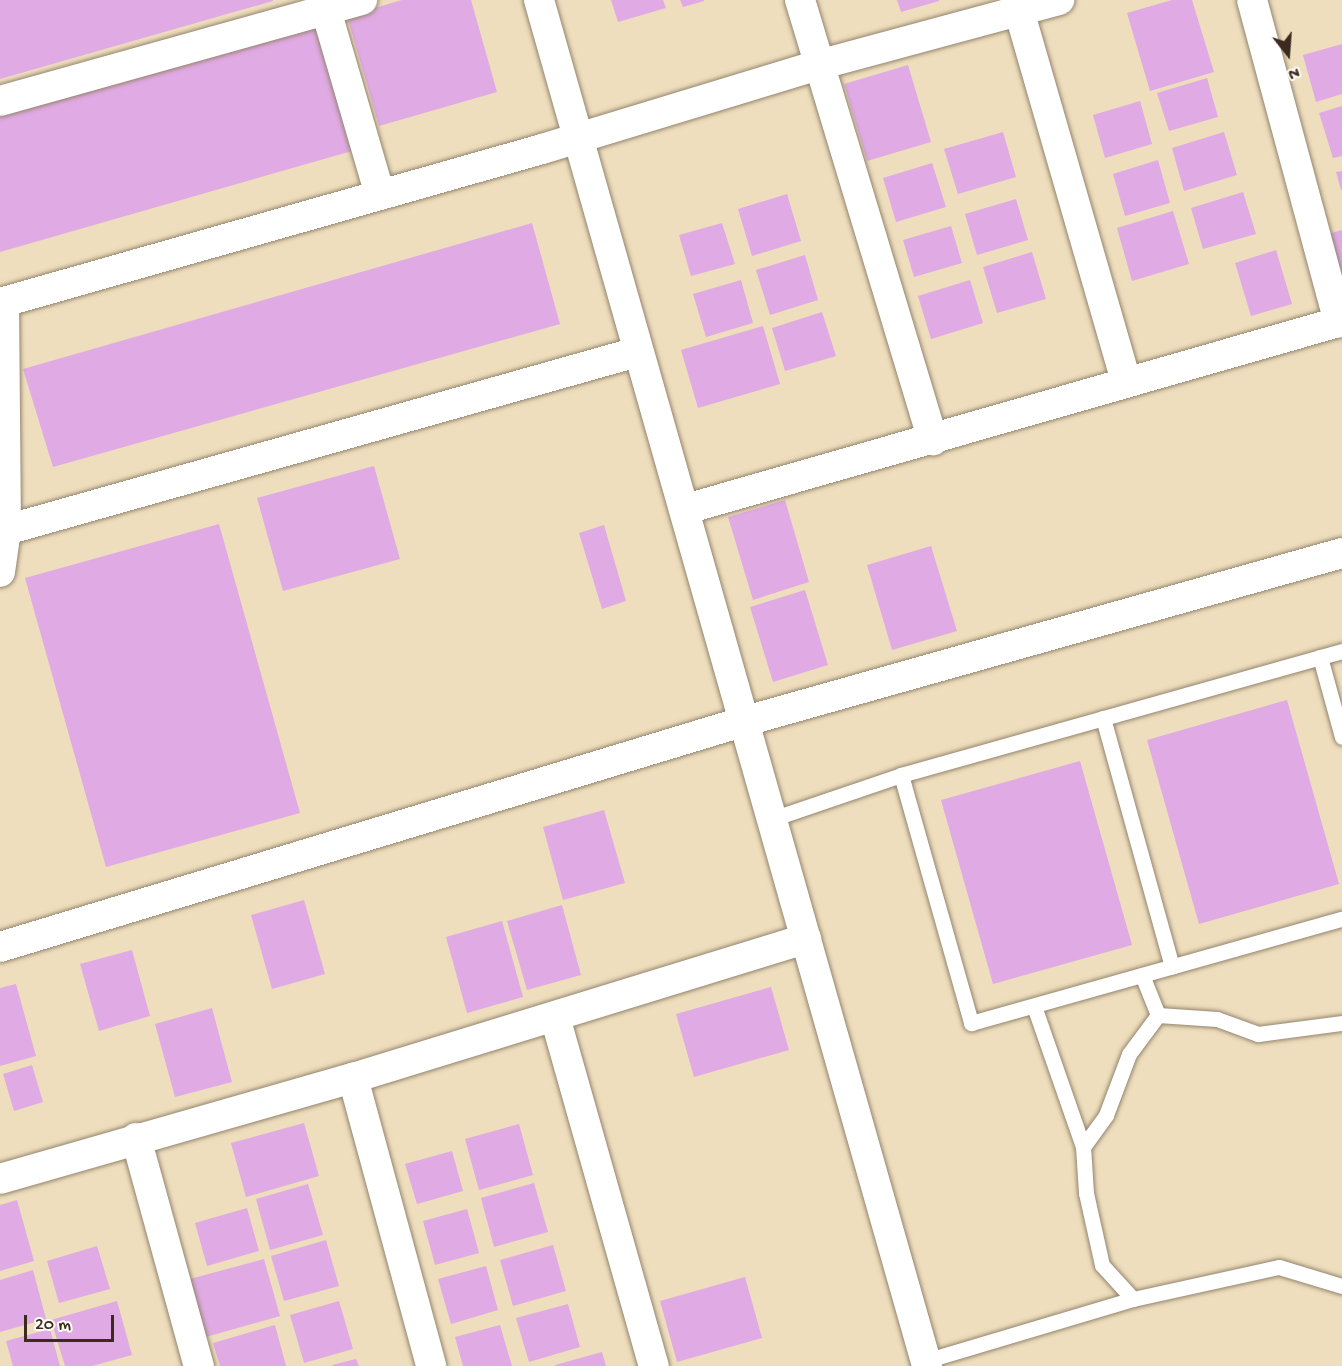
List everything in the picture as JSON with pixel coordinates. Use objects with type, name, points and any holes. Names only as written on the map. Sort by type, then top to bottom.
[{"type":"street","points":[[0,101],[324,5],[362,0]]},
{"type":"street","points":[[539,0],[637,352],[686,509],[742,722],[772,819],[926,1364]]},
{"type":"street","points":[[800,0],[933,440]]},
{"type":"street","points":[[0,572],[6,530],[2,302],[380,195],[1017,5],[1059,0]]},
{"type":"street","points":[[686,509],[1340,322],[1252,0]]},
{"type":"street","points":[[324,5],[380,195]]},
{"type":"street","points":[[1017,5],[1126,382]]},
{"type":"street","points":[[6,530],[637,352]]},
{"type":"street","points":[[0,947],[742,722],[1342,553]]},
{"type":"street","points":[[0,1179],[136,1138],[353,1078],[806,939]]},
{"type":"street","points":[[555,1017],[654,1366]]},
{"type":"street","points":[[353,1078],[431,1366]]},
{"type":"street","points":[[136,1138],[199,1366]]},
{"type":"lane","points":[[772,819],[901,775],[1342,651]]},
{"type":"lane","points":[[1320,657],[1342,737]]},
{"type":"lane","points":[[1103,718],[1172,967]]},
{"type":"lane","points":[[901,775],[971,1023],[1342,919]]},
{"type":"lane","points":[[1142,975],[1158,1015]]},
{"type":"lane","points":[[1034,1006],[1083,1148],[1086,1193],[1102,1265],[1133,1299]]},
{"type":"lane","points":[[1083,1148],[1106,1115],[1129,1054],[1158,1015]]},
{"type":"lane","points":[[1158,1015],[1217,1019],[1258,1034],[1342,1023]]},
{"type":"lane","points":[[926,1364],[1133,1299],[1279,1267],[1342,1286]]},
{"type":"building","points":[[0,0],[273,0],[273,1],[0,79]]},
{"type":"building","points":[[402,0],[471,0],[497,92],[379,126],[347,16]]},
{"type":"building","points":[[611,0],[663,0],[666,8],[618,22]]},
{"type":"building","points":[[680,0],[704,0],[704,1],[683,7]]},
{"type":"building","points":[[897,0],[939,0],[939,1],[901,12]]},
{"type":"building","points":[[1172,0],[1192,0],[1214,72],[1150,91],[1127,13]]},
{"type":"building","points":[[316,25],[352,151],[0,252],[0,116]]},
{"type":"building","points":[[1342,44],[1342,94],[1316,102],[1303,55]]},
{"type":"building","points":[[908,65],[931,142],[867,161],[844,84]]},
{"type":"building","points":[[1207,78],[1218,117],[1169,131],[1157,93]]},
{"type":"building","points":[[1140,101],[1152,144],[1105,158],[1093,115]]},
{"type":"building","points":[[1342,106],[1342,156],[1333,158],[1319,113]]},
{"type":"building","points":[[1003,132],[1016,177],[958,194],[944,149]]},
{"type":"building","points":[[1224,132],[1237,175],[1184,191],[1172,148]]},
{"type":"building","points":[[1158,160],[1170,203],[1125,216],[1113,174]]},
{"type":"building","points":[[932,163],[946,207],[896,222],[883,178]]},
{"type":"building","points":[[1342,171],[1342,189],[1341,190],[1336,172]]},
{"type":"building","points":[[1243,192],[1256,234],[1203,249],[1191,208]]},
{"type":"building","points":[[787,194],[801,241],[752,256],[738,209]]},
{"type":"building","points":[[1016,199],[1028,240],[977,255],[965,214]]},
{"type":"building","points":[[1173,211],[1189,264],[1132,281],[1117,228]]},
{"type":"building","points":[[532,223],[560,324],[53,467],[23,369]]},
{"type":"building","points":[[722,223],[735,264],[691,276],[679,235]]},
{"type":"building","points":[[951,226],[962,263],[914,277],[903,240]]},
{"type":"building","points":[[1342,230],[1342,291],[1325,235]]},
{"type":"building","points":[[1276,250],[1292,304],[1251,316],[1235,263]]},
{"type":"building","points":[[1032,252],[1046,299],[997,313],[983,267]]},
{"type":"building","points":[[805,255],[818,300],[770,315],[756,270]]},
{"type":"building","points":[[741,280],[753,323],[706,337],[693,294]]},
{"type":"building","points":[[970,280],[983,323],[931,339],[918,296]]},
{"type":"building","points":[[822,312],[836,356],[785,371],[772,328]]},
{"type":"building","points":[[763,326],[780,384],[698,408],[681,350]]},
{"type":"building","points":[[374,466],[400,559],[283,591],[257,498]]},
{"type":"building","points":[[785,500],[809,582],[753,600],[728,517]]},
{"type":"building","points":[[219,524],[300,813],[106,867],[25,578]]},
{"type":"building","points":[[604,525],[626,601],[602,609],[579,533]]},
{"type":"building","points":[[931,546],[957,631],[892,650],[867,565]]},
{"type":"building","points":[[805,590],[828,665],[773,682],[750,607]]},
{"type":"building","points":[[1287,700],[1339,884],[1199,924],[1147,740]]},
{"type":"building","points":[[1080,761],[1132,945],[993,984],[941,800]]},
{"type":"building","points":[[604,810],[625,883],[563,900],[543,827]]},
{"type":"building","points":[[304,900],[325,974],[272,989],[251,915]]},
{"type":"building","points":[[562,905],[581,975],[527,990],[507,921]]},
{"type":"building","points":[[502,921],[523,997],[467,1013],[446,937]]},
{"type":"building","points":[[132,950],[150,1016],[99,1031],[80,964]]},
{"type":"building","points":[[16,984],[36,1056],[0,1066],[0,988]]},
{"type":"building","points":[[771,987],[789,1050],[694,1077],[676,1014]]},
{"type":"building","points":[[212,1008],[232,1082],[175,1097],[155,1024]]},
{"type":"building","points":[[32,1065],[43,1102],[14,1111],[3,1074]]},
{"type":"building","points":[[304,1123],[319,1176],[246,1197],[231,1143]]},
{"type":"building","points":[[519,1124],[533,1175],[479,1190],[465,1139]]},
{"type":"building","points":[[452,1151],[463,1191],[417,1204],[405,1164]]},
{"type":"building","points":[[534,1183],[548,1232],[494,1247],[481,1198]]},
{"type":"building","points":[[308,1184],[323,1235],[270,1250],[256,1199]]},
{"type":"building","points":[[17,1200],[34,1261],[0,1271],[0,1205]]},
{"type":"building","points":[[247,1208],[259,1251],[207,1266],[195,1223]]},
{"type":"building","points":[[467,1209],[479,1253],[435,1265],[423,1221]]},
{"type":"building","points":[[326,1240],[339,1286],[284,1301],[271,1256]]},
{"type":"building","points":[[553,1245],[566,1291],[513,1306],[500,1260]]},
{"type":"building","points":[[97,1246],[110,1289],[59,1303],[47,1261]]},
{"type":"building","points":[[264,1259],[280,1316],[206,1337],[190,1279]]},
{"type":"building","points":[[486,1266],[498,1310],[451,1324],[438,1279]]},
{"type":"building","points":[[33,1270],[46,1319],[0,1332],[0,1280]]},
{"type":"building","points":[[745,1277],[762,1338],[677,1362],[660,1301]]},
{"type":"building","points":[[117,1301],[132,1355],[92,1366],[65,1366],[51,1320]]},
{"type":"building","points":[[339,1301],[353,1349],[304,1363],[290,1315]]},
{"type":"building","points":[[568,1304],[580,1347],[529,1362],[516,1318]]},
{"type":"building","points":[[275,1325],[286,1366],[220,1366],[213,1343]]},
{"type":"building","points":[[500,1325],[512,1366],[463,1366],[455,1337]]},
{"type":"building","points":[[50,1329],[60,1366],[13,1366],[6,1341]]},
{"type":"building","points":[[602,1352],[606,1366],[555,1366],[555,1365]]},
{"type":"building","points":[[356,1359],[359,1366],[332,1365]]}]
